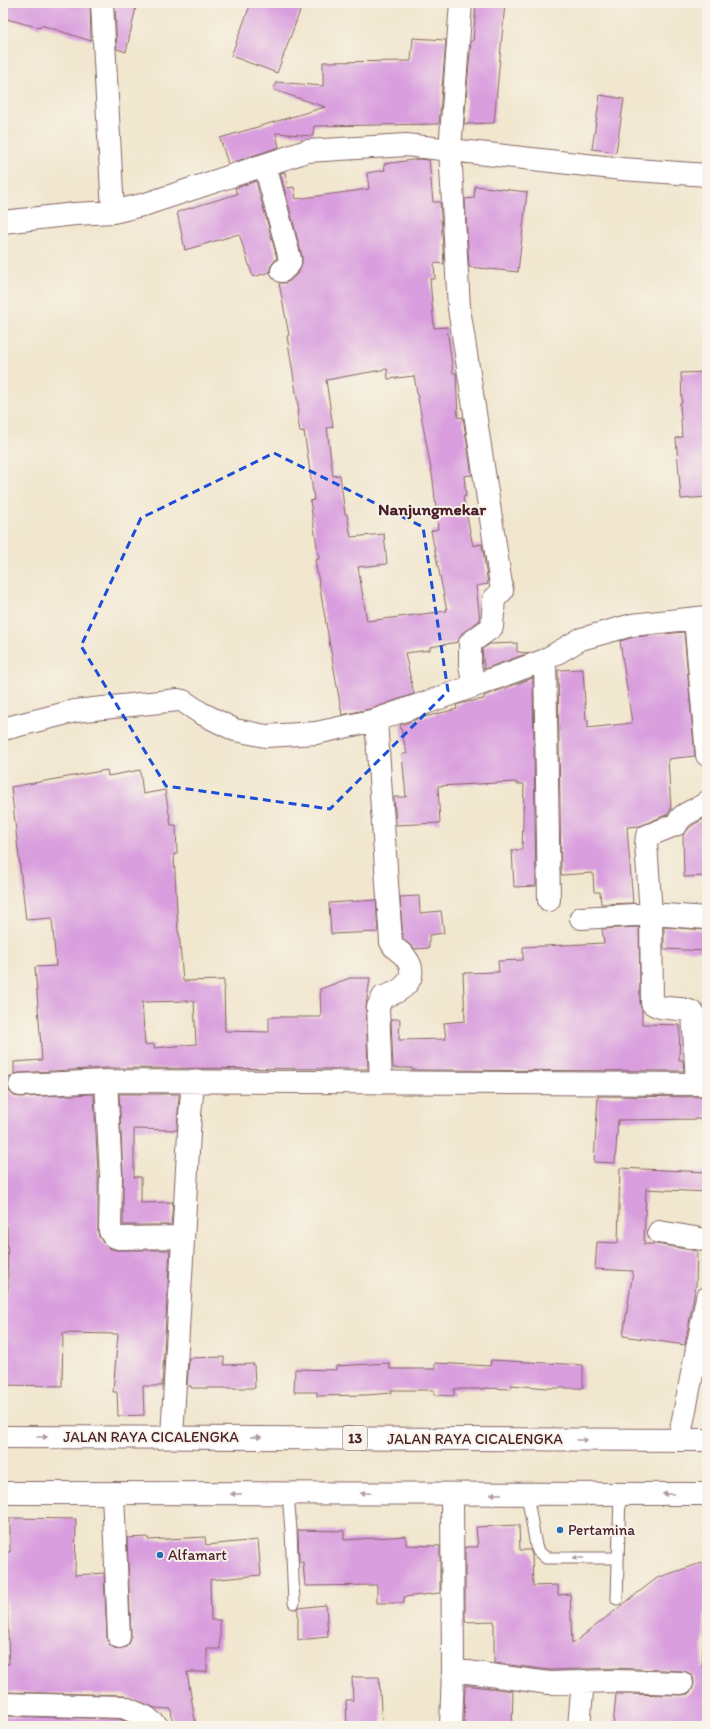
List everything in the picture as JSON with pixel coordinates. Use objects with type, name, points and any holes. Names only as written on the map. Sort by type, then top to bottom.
[{"type":"main road","points":[[102,3],[113,212]]},
{"type":"main road","points":[[461,3],[450,150],[459,308],[502,591],[494,599],[492,627],[470,643],[470,665],[474,686]]},
{"type":"main road","points":[[3,222],[75,214],[113,212],[146,204],[307,151],[406,145],[622,169],[707,175]]},
{"type":"main road","points":[[265,166],[290,259],[290,263],[282,271]]},
{"type":"main road","points":[[3,729],[75,711],[178,700],[183,701],[201,713],[235,730],[266,736],[316,733],[376,720],[474,686],[545,660],[581,638],[632,625],[701,618],[707,755]]},
{"type":"main road","points":[[545,660],[550,900]]},
{"type":"main road","points":[[376,720],[391,942],[393,947],[405,956],[410,965],[411,974],[408,983],[392,995],[383,997],[378,1007],[381,1083]]},
{"type":"main road","points":[[20,1085],[106,1081],[193,1083],[702,1083],[693,1013],[686,1009],[657,1007],[652,1003],[651,914],[646,844],[647,836],[677,824],[679,819],[685,814],[702,807],[707,802]]},
{"type":"main road","points":[[581,918],[651,914],[707,918]]},
{"type":"main road","points":[[106,1081],[110,1175],[110,1231],[113,1236],[119,1238],[183,1237]]},
{"type":"main road","points":[[172,1437],[193,1083]]},
{"type":"main road","points":[[659,1232],[707,1240]]},
{"type":"main road","points":[[679,1440],[707,1298]]},
{"type":"main road","name":"JALAN RAYA CICALENGKA","points":[[3,1437],[707,1440]]},
{"type":"main road","points":[[3,1493],[707,1494]]},
{"type":"main road","points":[[113,1493],[119,1637]]},
{"type":"main road","points":[[451,1726],[453,1670],[452,1494]]},
{"type":"main road","points":[[453,1670],[549,1683],[583,1681],[682,1683]]},
{"type":"main road","points":[[579,1726],[583,1681]]},
{"type":"main road","points":[[3,1704],[123,1707],[146,1717],[157,1726]]},
{"type":"lane","points":[[617,1599],[620,1493]]},
{"type":"lane","points":[[288,1494],[294,1603]]},
{"type":"lane","points":[[527,1494],[536,1546],[541,1555],[546,1558],[617,1558]]},
{"type":"highlighted area","points":[[274,453],[423,527],[448,691],[330,809],[166,786],[81,646],[141,518]]},
{"type":"building","points":[[3,3],[90,4],[91,41],[41,25],[40,28],[3,18]]},
{"type":"building","points":[[115,3],[137,3],[126,52],[117,49]]},
{"type":"building","points":[[251,3],[303,3],[277,73],[231,56]]},
{"type":"building","points":[[476,3],[505,3],[494,123],[464,124],[471,41],[473,41]]},
{"type":"building","points":[[413,38],[446,40],[439,124],[314,126],[313,136],[276,133],[279,147],[228,164],[220,138],[325,107],[274,90],[276,82],[323,86],[323,62],[411,61]]},
{"type":"building","points":[[600,95],[624,99],[616,152],[592,149]]},
{"type":"building","points":[[420,159],[429,160],[433,202],[440,202],[444,264],[434,263],[435,279],[430,279],[434,328],[447,327],[453,373],[456,373],[458,418],[463,417],[472,475],[464,476],[466,496],[463,497],[473,546],[482,544],[488,584],[476,586],[480,620],[462,633],[458,642],[430,647],[430,650],[405,653],[414,694],[373,708],[342,715],[315,560],[319,559],[310,501],[314,500],[304,431],[300,432],[297,411],[299,411],[287,336],[289,335],[279,283],[286,283],[291,280],[299,272],[302,263],[302,256],[280,173],[285,172],[288,188],[294,187],[296,199],[369,189],[367,173],[385,170],[384,164]],"holes":[[[387,369],[388,379],[414,376],[433,480],[438,529],[431,531],[447,611],[367,621],[358,567],[387,564],[384,534],[351,537],[347,514],[345,514],[340,475],[333,476],[327,428],[333,427],[326,380]]]},
{"type":"building","points":[[256,181],[277,258],[270,267],[270,272],[253,277],[239,234],[185,250],[177,212],[237,194],[235,188]]},
{"type":"building","points":[[475,186],[527,192],[518,272],[469,267],[465,199],[474,198]]},
{"type":"building","points":[[707,372],[707,497],[681,499],[676,438],[682,437],[680,403],[682,403],[681,373]]},
{"type":"building","points":[[684,632],[695,756],[668,759],[671,810],[668,814],[640,826],[627,827],[633,903],[601,904],[600,892],[594,892],[593,873],[561,875],[558,670],[583,669],[586,720],[588,720],[588,728],[632,723],[620,641],[634,637]]},
{"type":"building","points":[[517,643],[517,652],[529,653],[484,669],[482,649],[490,644]]},
{"type":"building","points":[[533,678],[536,886],[514,887],[512,850],[522,850],[524,784],[516,784],[516,782],[438,786],[440,823],[396,825],[394,797],[406,797],[402,754],[407,754],[400,725],[420,718],[457,709],[456,705],[484,699],[484,696]]},
{"type":"building","points":[[107,770],[108,776],[140,770],[143,794],[165,790],[171,825],[176,825],[177,854],[174,854],[178,932],[183,981],[224,980],[225,1031],[269,1032],[269,1017],[321,1017],[320,989],[350,978],[370,978],[366,1007],[368,1069],[106,1068],[14,1074],[14,1062],[42,1060],[35,967],[56,966],[52,918],[26,920],[11,787]],"holes":[[[194,1001],[196,1044],[154,1048],[154,1044],[145,1045],[142,1002]]]},
{"type":"building","points":[[707,817],[707,876],[684,877],[683,835],[691,826]]},
{"type":"building","points":[[419,896],[420,913],[441,911],[444,933],[429,935],[429,948],[415,949],[403,939],[400,897]]},
{"type":"building","points":[[376,900],[378,932],[331,934],[329,903]]},
{"type":"building","points":[[639,927],[640,1003],[642,1010],[642,1024],[680,1025],[679,1060],[683,1060],[684,1071],[412,1070],[412,1068],[393,1068],[391,1019],[400,1019],[399,1040],[446,1039],[444,1023],[465,1021],[463,973],[499,972],[498,961],[523,960],[523,947],[604,943],[602,929]]},
{"type":"building","points":[[664,927],[707,930],[707,951],[664,949]]},
{"type":"building","points":[[11,1077],[8,1085],[9,1091],[14,1096],[94,1094],[99,1237],[109,1248],[115,1250],[170,1250],[162,1386],[143,1386],[144,1415],[118,1416],[117,1392],[113,1392],[118,1334],[63,1333],[62,1386],[3,1385],[3,1291],[8,1291],[7,1225],[3,1226],[3,1078]]},
{"type":"building","points":[[119,1094],[179,1094],[177,1130],[134,1129],[134,1177],[141,1177],[141,1203],[173,1202],[171,1225],[123,1225],[123,1174]]},
{"type":"building","points":[[598,1096],[707,1097],[707,1119],[618,1120],[615,1163],[594,1162]]},
{"type":"building","points":[[620,1168],[707,1172],[707,1192],[646,1189],[644,1244],[656,1244],[697,1251],[696,1285],[685,1345],[623,1336],[633,1271],[595,1269],[597,1242],[618,1243]]},
{"type":"building","points":[[224,1357],[224,1365],[254,1364],[255,1388],[191,1388],[191,1386],[187,1386],[189,1358]]},
{"type":"building","points":[[491,1360],[583,1365],[583,1388],[548,1388],[511,1385],[511,1389],[454,1389],[454,1396],[434,1395],[434,1390],[391,1390],[392,1393],[317,1396],[317,1392],[294,1392],[295,1369],[336,1370],[336,1366],[389,1363],[390,1369],[435,1369],[435,1363],[490,1366]]},
{"type":"building","points":[[10,1518],[76,1519],[75,1575],[104,1573],[107,1638],[109,1644],[114,1648],[119,1649],[126,1647],[130,1642],[131,1636],[127,1538],[148,1537],[148,1540],[205,1537],[206,1545],[258,1540],[261,1575],[210,1580],[211,1620],[220,1620],[220,1649],[207,1649],[207,1672],[187,1672],[196,1726],[173,1726],[171,1709],[155,1708],[124,1695],[3,1692],[3,1664],[9,1664],[7,1602],[3,1603],[3,1552],[10,1552]]},
{"type":"building","points":[[519,1525],[520,1550],[530,1550],[532,1554],[533,1586],[558,1585],[558,1595],[570,1594],[572,1644],[657,1578],[707,1561],[702,1668],[707,1668],[707,1726],[613,1726],[616,1694],[688,1694],[692,1690],[694,1683],[693,1677],[689,1673],[683,1671],[615,1668],[550,1670],[494,1663],[494,1621],[465,1622],[465,1547],[478,1547],[476,1527]]},
{"type":"building","points":[[298,1530],[344,1531],[344,1540],[406,1536],[406,1545],[440,1546],[440,1593],[404,1597],[404,1603],[377,1603],[377,1585],[305,1586],[303,1562],[299,1562]]},
{"type":"building","points":[[326,1605],[328,1637],[298,1640],[298,1608]]},
{"type":"building","points":[[352,1677],[379,1677],[382,1726],[347,1726],[346,1700],[353,1700]]},
{"type":"building","points":[[465,1685],[513,1691],[512,1726],[464,1726]]},
{"type":"building","points":[[3,1716],[120,1719],[127,1722],[127,1726],[3,1726]]},
{"type":"place","name":"Pertamina","points":[[560,1530]]},
{"type":"place","name":"Alfamart","points":[[160,1555]]},
{"type":"district","name":"Nanjungmekar","points":[[432,509]]}]
